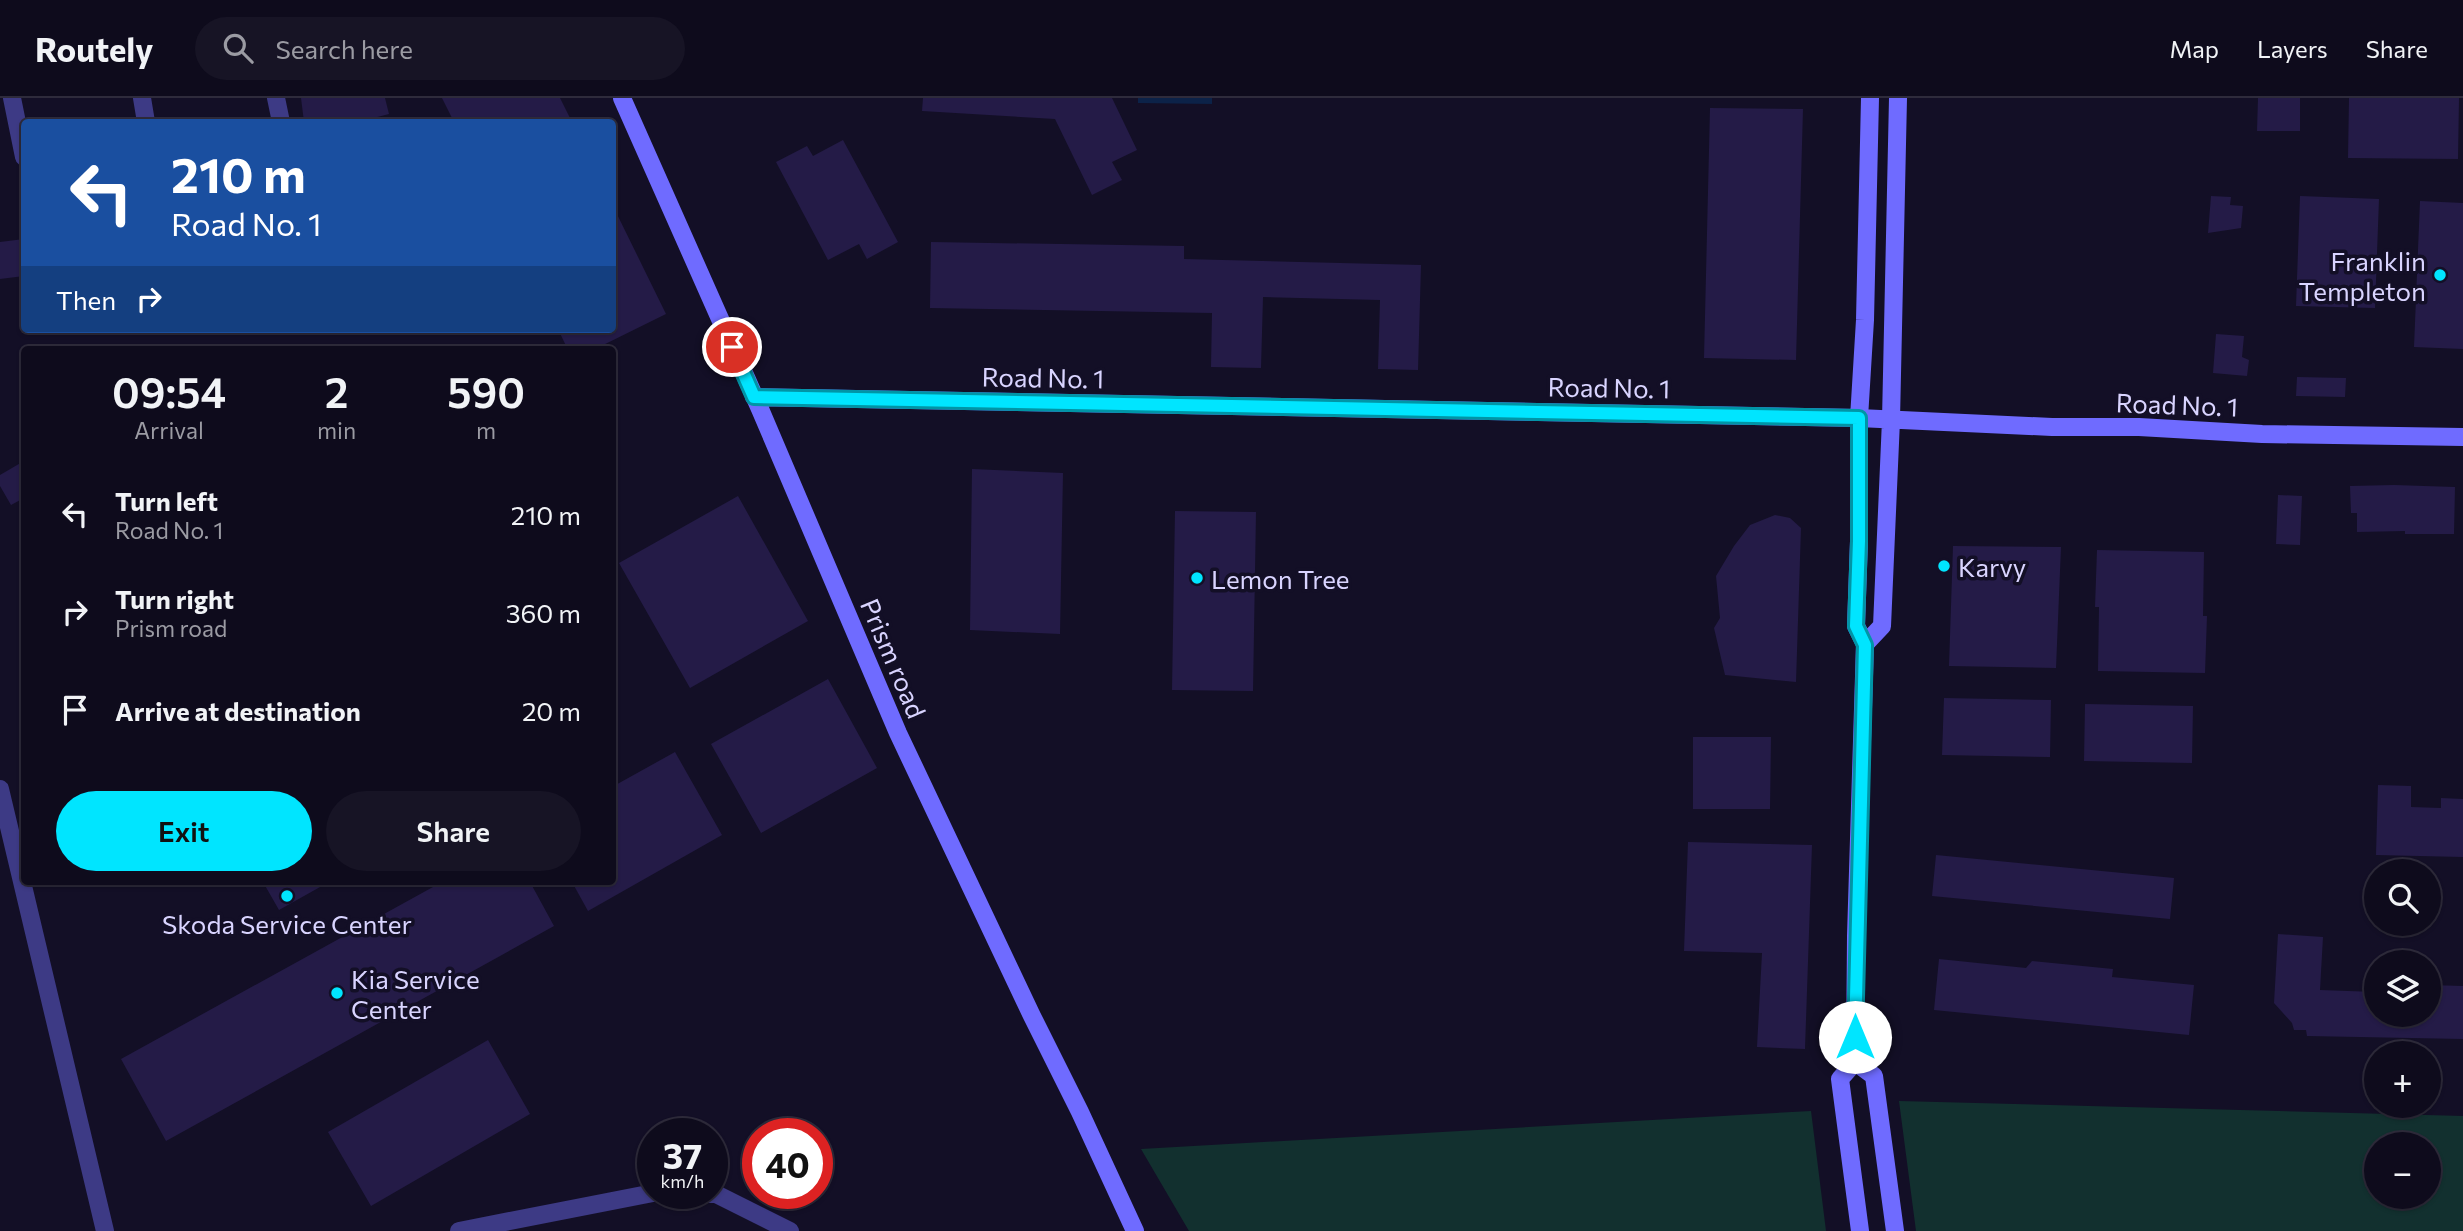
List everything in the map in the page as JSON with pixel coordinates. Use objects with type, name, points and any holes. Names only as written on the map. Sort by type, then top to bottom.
[{"type":"street","points":[[12,98],[21,142]]},
{"type":"street","points":[[142,98],[146,119]]},
{"type":"street","points":[[276,98],[280,119]]},
{"type":"street","name":"Prism road","points":[[622,98],[898,733],[1135,1231]]},
{"type":"street","points":[[1860,1231],[1840,1079],[1855,1062],[1865,645],[1856,626],[1859,418],[1865,320],[1870,98]]},
{"type":"street","points":[[1865,645],[1882,626],[1891,420],[1898,98]]},
{"type":"street","name":"Road No. 1","points":[[754,397],[1859,418],[2052,427],[2139,427],[2262,434],[2463,437]]},
{"type":"street","points":[[0,789],[21,877]]},
{"type":"street","points":[[23,885],[105,1231]]},
{"type":"street","points":[[1855,1062],[1874,1076],[1895,1231]]},
{"type":"street","points":[[459,1231],[637,1196]]},
{"type":"street","points":[[728,1200],[790,1231]]},
{"type":"green space","points":[[1899,1101],[2364,1113],[2364,1118],[2463,1116],[2463,1231],[1916,1231]]},
{"type":"green space","points":[[1811,1111],[1826,1231],[1189,1231],[1141,1149]]},
{"type":"water","points":[[1138,98],[1212,98],[1212,104],[1138,103]]},
{"type":"building","points":[[301,98],[385,98],[389,114],[370,119],[304,119]]},
{"type":"building","points":[[442,98],[560,98],[570,119],[452,119]]},
{"type":"building","points":[[923,98],[1112,98],[1137,150],[1112,162],[1122,180],[1092,195],[1055,119],[922,111]]},
{"type":"building","points":[[2258,98],[2300,98],[2300,131],[2257,131]]},
{"type":"building","points":[[2349,98],[2459,98],[2458,159],[2348,158]]},
{"type":"building","points":[[1710,108],[1803,109],[1796,360],[1704,358]]},
{"type":"building","points":[[843,140],[898,242],[867,259],[859,244],[828,260],[776,162],[807,146],[813,156]]},
{"type":"building","points":[[2211,196],[2231,197],[2230,205],[2243,206],[2241,228],[2208,233]]},
{"type":"building","points":[[2300,196],[2379,199],[2375,308],[2296,306]]},
{"type":"building","name":"Franklin Templeton","points":[[2420,201],[2463,203],[2463,349],[2414,347]]},
{"type":"building","points":[[616,212],[666,314],[601,346],[566,346],[560,333],[616,333]]},
{"type":"building","points":[[21,239],[21,276],[0,279],[0,242]]},
{"type":"building","points":[[931,242],[1184,246],[1184,259],[1421,265],[1418,370],[1378,369],[1380,300],[1263,297],[1261,368],[1211,367],[1212,313],[930,308]]},
{"type":"building","points":[[2216,334],[2244,336],[2242,357],[2249,360],[2247,376],[2213,373]]},
{"type":"building","points":[[2297,377],[2346,378],[2345,397],[2296,396]]},
{"type":"building","points":[[21,463],[21,500],[11,505],[0,486],[0,475]]},
{"type":"building","points":[[972,469],[1063,473],[1060,634],[970,630]]},
{"type":"building","points":[[2350,486],[2455,487],[2454,534],[2357,532],[2357,513],[2351,513]]},
{"type":"building","points":[[2278,495],[2302,496],[2300,545],[2276,544]]},
{"type":"building","points":[[738,496],[808,621],[690,688],[619,563]]},
{"type":"building","points":[[1175,511],[1256,512],[1253,691],[1172,690]]},
{"type":"building","points":[[1775,515],[1790,518],[1801,528],[1796,682],[1725,675],[1714,628],[1720,618],[1716,576],[1750,525]]},
{"type":"building","points":[[1953,546],[2061,547],[2056,668],[1949,666]]},
{"type":"building","points":[[2097,550],[2204,552],[2203,616],[2207,616],[2205,673],[2098,671],[2099,607],[2095,607]]},
{"type":"building","points":[[828,679],[877,768],[761,833],[711,744]]},
{"type":"building","points":[[1944,698],[2051,700],[2050,757],[1942,755]]},
{"type":"building","points":[[2085,704],[2193,706],[2192,763],[2084,761]]},
{"type":"building","points":[[1693,737],[1771,737],[1770,809],[1693,809]]},
{"type":"building","points":[[675,752],[722,835],[588,911],[574,885],[616,885],[616,785]]},
{"type":"building","points":[[2378,785],[2411,786],[2411,807],[2441,808],[2441,798],[2463,799],[2463,857],[2376,855]]},
{"type":"building","points":[[1688,842],[1812,845],[1805,1049],[1757,1047],[1762,953],[1684,951]]},
{"type":"building","points":[[1936,855],[2174,878],[2170,919],[1932,896]]},
{"type":"building","name":"Skoda Service Center","points":[[265,885],[324,885],[279,910]]},
{"type":"building","name":"Kia Service Center","points":[[437,885],[532,885],[554,926],[166,1141],[121,1059]]},
{"type":"building","points":[[2278,934],[2323,937],[2320,990],[2364,992],[2364,1027],[2441,1027],[2441,985],[2463,986],[2463,1039],[2307,1036],[2306,1030],[2294,1030],[2292,1023],[2274,1003]]},
{"type":"building","points":[[1939,959],[2026,968],[2032,961],[2113,969],[2112,977],[2194,985],[2189,1035],[1934,1010]]},
{"type":"building","points":[[488,1040],[530,1114],[371,1206],[328,1132]]},
{"type":"place","name":"Franklin Templeton","points":[[2440,275]]},
{"type":"place","name":"Karvy","points":[[1944,566]]},
{"type":"place","name":"Lemon Tree","points":[[1197,578]]},
{"type":"place","name":"Skoda Service Center","points":[[287,896]]},
{"type":"place","name":"Kia Service Center","points":[[337,993]]},
{"type":"route","points":[[732,347],[754,397],[1859,418],[1856,626],[1865,645],[1855,1037]]}]
